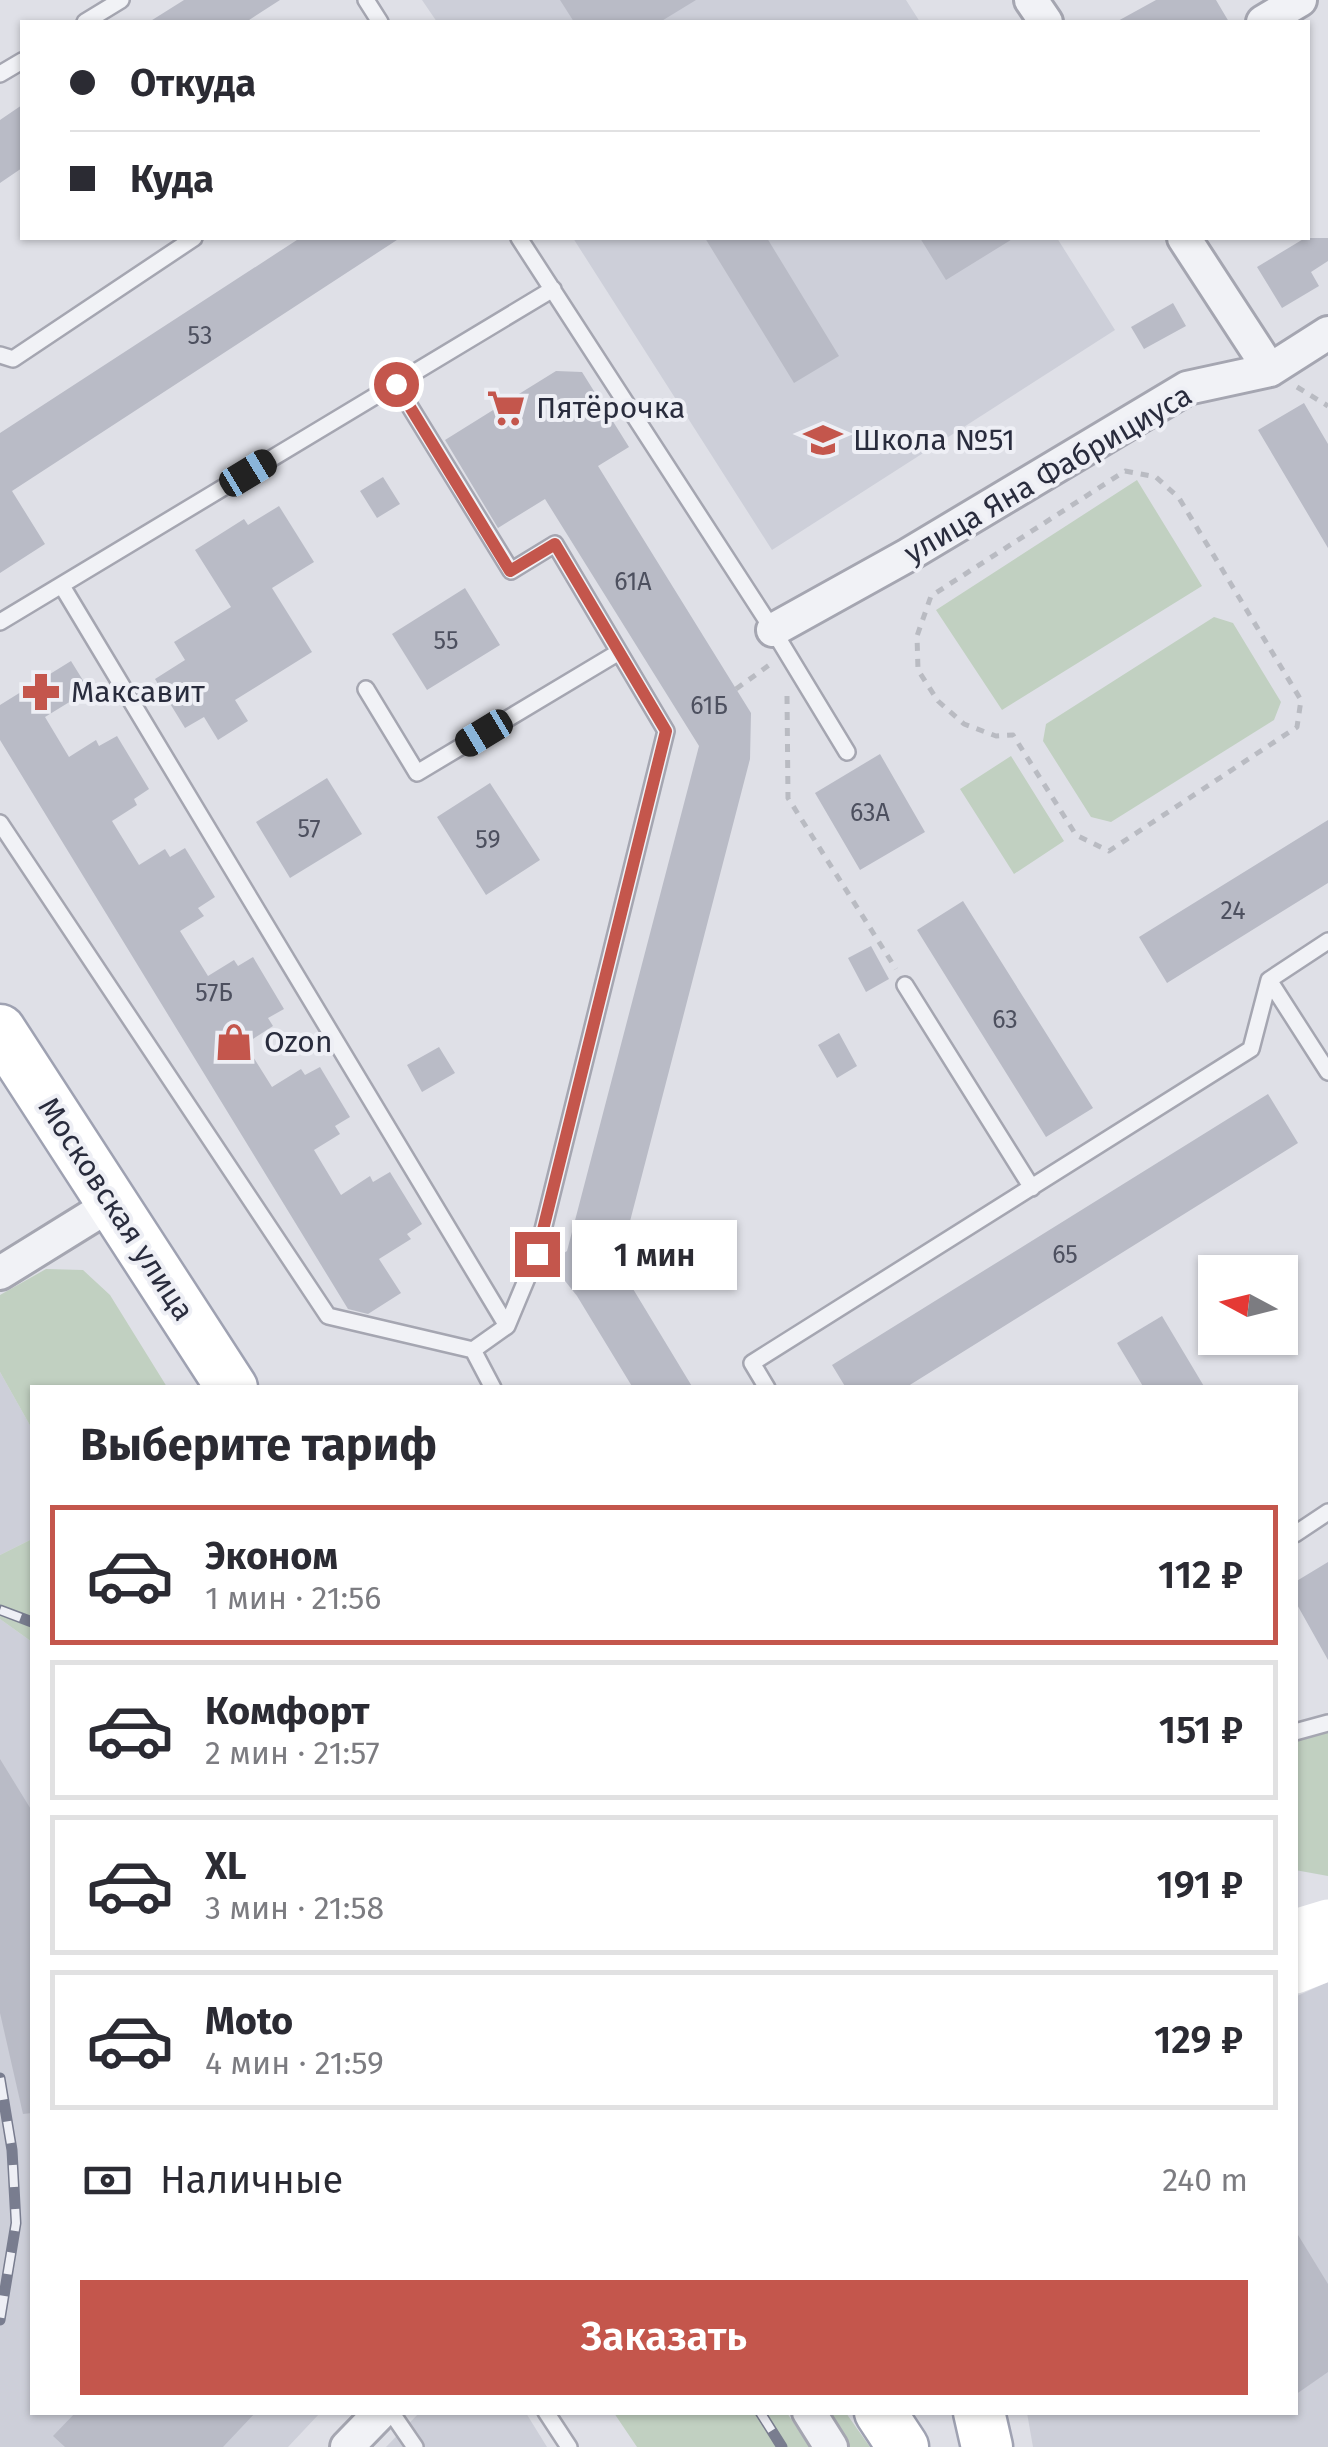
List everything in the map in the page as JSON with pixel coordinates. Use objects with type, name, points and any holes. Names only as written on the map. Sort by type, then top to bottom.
[{"type":"main road","name":"Московская улица","points":[[0,1030],[230,1385]]},
{"type":"main road","points":[[1298,1931],[1328,1922]]},
{"type":"main road","points":[[1298,1970],[1328,1958]]},
{"type":"main road","points":[[882,2415],[903,2447]]},
{"type":"main road","points":[[980,2415],[987,2447]]},
{"type":"street","points":[[1266,20],[1300,0]]},
{"type":"street","points":[[1185,240],[1270,370]]},
{"type":"street","name":"улица Яна Фабрициуса","points":[[780,641],[908,555],[1188,388],[1270,370],[1328,333]]},
{"type":"street","points":[[0,1273],[113,1203]]},
{"type":"street","points":[[347,2447],[378,2415]]},
{"type":"street","points":[[811,2415],[831,2447]]},
{"type":"lane","points":[[88,20],[121,0]]},
{"type":"lane","points":[[0,355],[13,359],[191,240]]},
{"type":"lane","points":[[520,240],[780,641],[847,752]]},
{"type":"lane","points":[[0,622],[553,289]]},
{"type":"lane","points":[[396,384],[510,571],[555,544],[666,731],[537,1254],[506,1326],[472,1350]]},
{"type":"lane","points":[[62,586],[506,1326]]},
{"type":"lane","points":[[366,689],[417,773],[619,652]]},
{"type":"lane","points":[[0,824],[328,1316],[472,1350],[491,1385]]},
{"type":"lane","points":[[765,1385],[752,1363],[1251,1048],[1268,980],[1328,941]]},
{"type":"lane","points":[[1268,980],[1328,1072]]},
{"type":"lane","points":[[905,984],[1032,1188]]},
{"type":"lane","points":[[1298,1532],[1328,1512]]},
{"type":"lane","points":[[1298,1731],[1328,1723]]},
{"type":"lane","points":[[394,2415],[415,2447]]},
{"type":"lane","points":[[548,2415],[569,2447]]},
{"type":"path","points":[[1125,471],[1156,477],[1179,498],[1301,700],[1297,727],[1109,851],[1076,835],[1013,734],[996,736],[964,724],[938,701],[918,670],[917,636],[931,596],[1125,471]]},
{"type":"path","points":[[736,689],[780,641]]},
{"type":"path","points":[[780,641],[788,798],[905,984]]},
{"type":"shaded area","points":[[422,0],[906,0],[919,20],[436,20]]},
{"type":"shaded area","name":"Школа №51","points":[[574,240],[1058,240],[1115,330],[772,550]]},
{"type":"shaded area","points":[[0,1372],[30,1425],[30,1540],[0,1555]]},
{"type":"shaded area","points":[[0,1619],[30,1641],[30,2415],[318,2415],[288,2447],[0,2447]]},
{"type":"shaded area","points":[[1328,1982],[1328,2447],[1033,2447],[1027,2415],[1298,2415],[1298,1996]]},
{"type":"shaded area","points":[[417,2415],[527,2415],[547,2447],[386,2447]]},
{"type":"green space","points":[[1137,480],[1202,586],[1002,710],[936,610]]},
{"type":"green space","points":[[1214,617],[1233,623],[1281,702],[1274,720],[1111,822],[1091,817],[1043,741],[1046,724]]},
{"type":"green space","points":[[1011,756],[1064,841],[1014,874],[960,789]]},
{"type":"green space","points":[[46,1269],[83,1270],[110,1295],[166,1385],[30,1385],[30,1425],[0,1372],[0,1295]]},
{"type":"green space","points":[[30,1540],[30,1641],[0,1619],[0,1555]]},
{"type":"green space","points":[[1328,1732],[1328,1876],[1298,1871],[1298,1740]]},
{"type":"green space","points":[[615,2415],[788,2415],[810,2447],[637,2447]]},
{"type":"green space","points":[[828,2415],[847,2415],[870,2447],[850,2447]]},
{"type":"building","points":[[184,0],[280,0],[249,20],[152,20]]},
{"type":"building","points":[[560,0],[696,0],[663,20],[573,20]]},
{"type":"building","points":[[1156,0],[1216,0],[1228,20],[1120,20]]},
{"type":"building","points":[[20,106],[20,169],[0,183],[0,120]]},
{"type":"building","points":[[1328,238],[1328,261],[1311,272],[1319,286],[1282,308],[1257,267],[1302,240]]},
{"type":"building","points":[[297,240],[397,240],[12,491],[45,544],[0,573],[0,433]]},
{"type":"building","points":[[706,240],[768,240],[839,356],[794,383]]},
{"type":"building","points":[[921,240],[1011,240],[946,280]]},
{"type":"building","points":[[1173,303],[1186,326],[1144,349],[1131,327]]},
{"type":"building","points":[[556,371],[582,372],[629,447],[598,466],[751,713],[750,759],[628,1229],[621,1269],[691,1385],[631,1385],[577,1296],[550,1262],[567,1251],[699,746],[545,499],[498,528],[445,440]]},
{"type":"building","points":[[1304,403],[1328,444],[1328,548],[1258,430]]},
{"type":"building","points":[[383,477],[400,504],[377,518],[360,491]]},
{"type":"building","points":[[279,506],[314,562],[272,588],[312,652],[235,700],[248,721],[218,740],[204,717],[185,728],[155,679],[185,660],[174,642],[231,607],[195,550],[244,519],[248,525]]},
{"type":"building","points":[[465,588],[500,645],[427,690],[392,634]]},
{"type":"building","points":[[71,661],[89,690],[45,717],[69,757],[96,740],[99,746],[117,736],[149,789],[134,799],[137,805],[112,821],[139,865],[165,849],[170,857],[185,848],[215,897],[198,908],[204,916],[180,931],[208,976],[234,960],[238,966],[253,957],[284,1009],[268,1018],[273,1026],[245,1044],[272,1087],[301,1069],[305,1075],[320,1067],[350,1117],[335,1126],[340,1134],[314,1150],[341,1195],[370,1176],[373,1182],[390,1172],[422,1224],[407,1234],[411,1239],[379,1259],[401,1293],[368,1314],[348,1309],[0,740],[0,705]]},
{"type":"building","points":[[880,754],[925,832],[860,870],[815,793]]},
{"type":"building","points":[[327,778],[362,834],[290,878],[256,822]]},
{"type":"building","points":[[490,783],[540,860],[486,895],[437,817]]},
{"type":"building","points":[[1328,820],[1328,883],[1167,983],[1139,937]]},
{"type":"building","points":[[963,901],[1093,1108],[1046,1137],[917,930]]},
{"type":"building","points":[[871,946],[889,979],[866,992],[848,958]]},
{"type":"building","points":[[839,1033],[857,1066],[837,1078],[818,1045]]},
{"type":"building","points":[[439,1047],[455,1073],[422,1092],[407,1065]]},
{"type":"building","points":[[1268,1094],[1298,1143],[910,1385],[844,1385],[832,1365]]},
{"type":"building","points":[[1162,1316],[1203,1385],[1142,1385],[1117,1343]]},
{"type":"building","points":[[1328,1562],[1328,1660],[1298,1606],[1298,1580]]},
{"type":"building","points":[[0,1759],[30,1808],[30,2113],[23,2114],[0,2013]]},
{"type":"building","points":[[1298,2235],[1328,2284],[1328,2372],[1298,2393]]},
{"type":"building","points":[[73,2415],[253,2415],[223,2447],[65,2447],[53,2436]]},
{"type":"railway","points":[[0,1610],[30,1621]]},
{"type":"railway","points":[[0,2078],[12,2150],[16,2223],[0,2320]]},
{"type":"railway","points":[[762,2415],[782,2447]]},
{"type":"place","name":"Пятёрочка","points":[[506,408]]},
{"type":"place","name":"Школа №51","points":[[823,440]]},
{"type":"place","name":"Максавит","points":[[41,692]]},
{"type":"place","name":"Ozon","points":[[234,1042]]},
{"type":"route","points":[[396,384],[510,571],[555,544],[666,731],[537,1254]]}]
